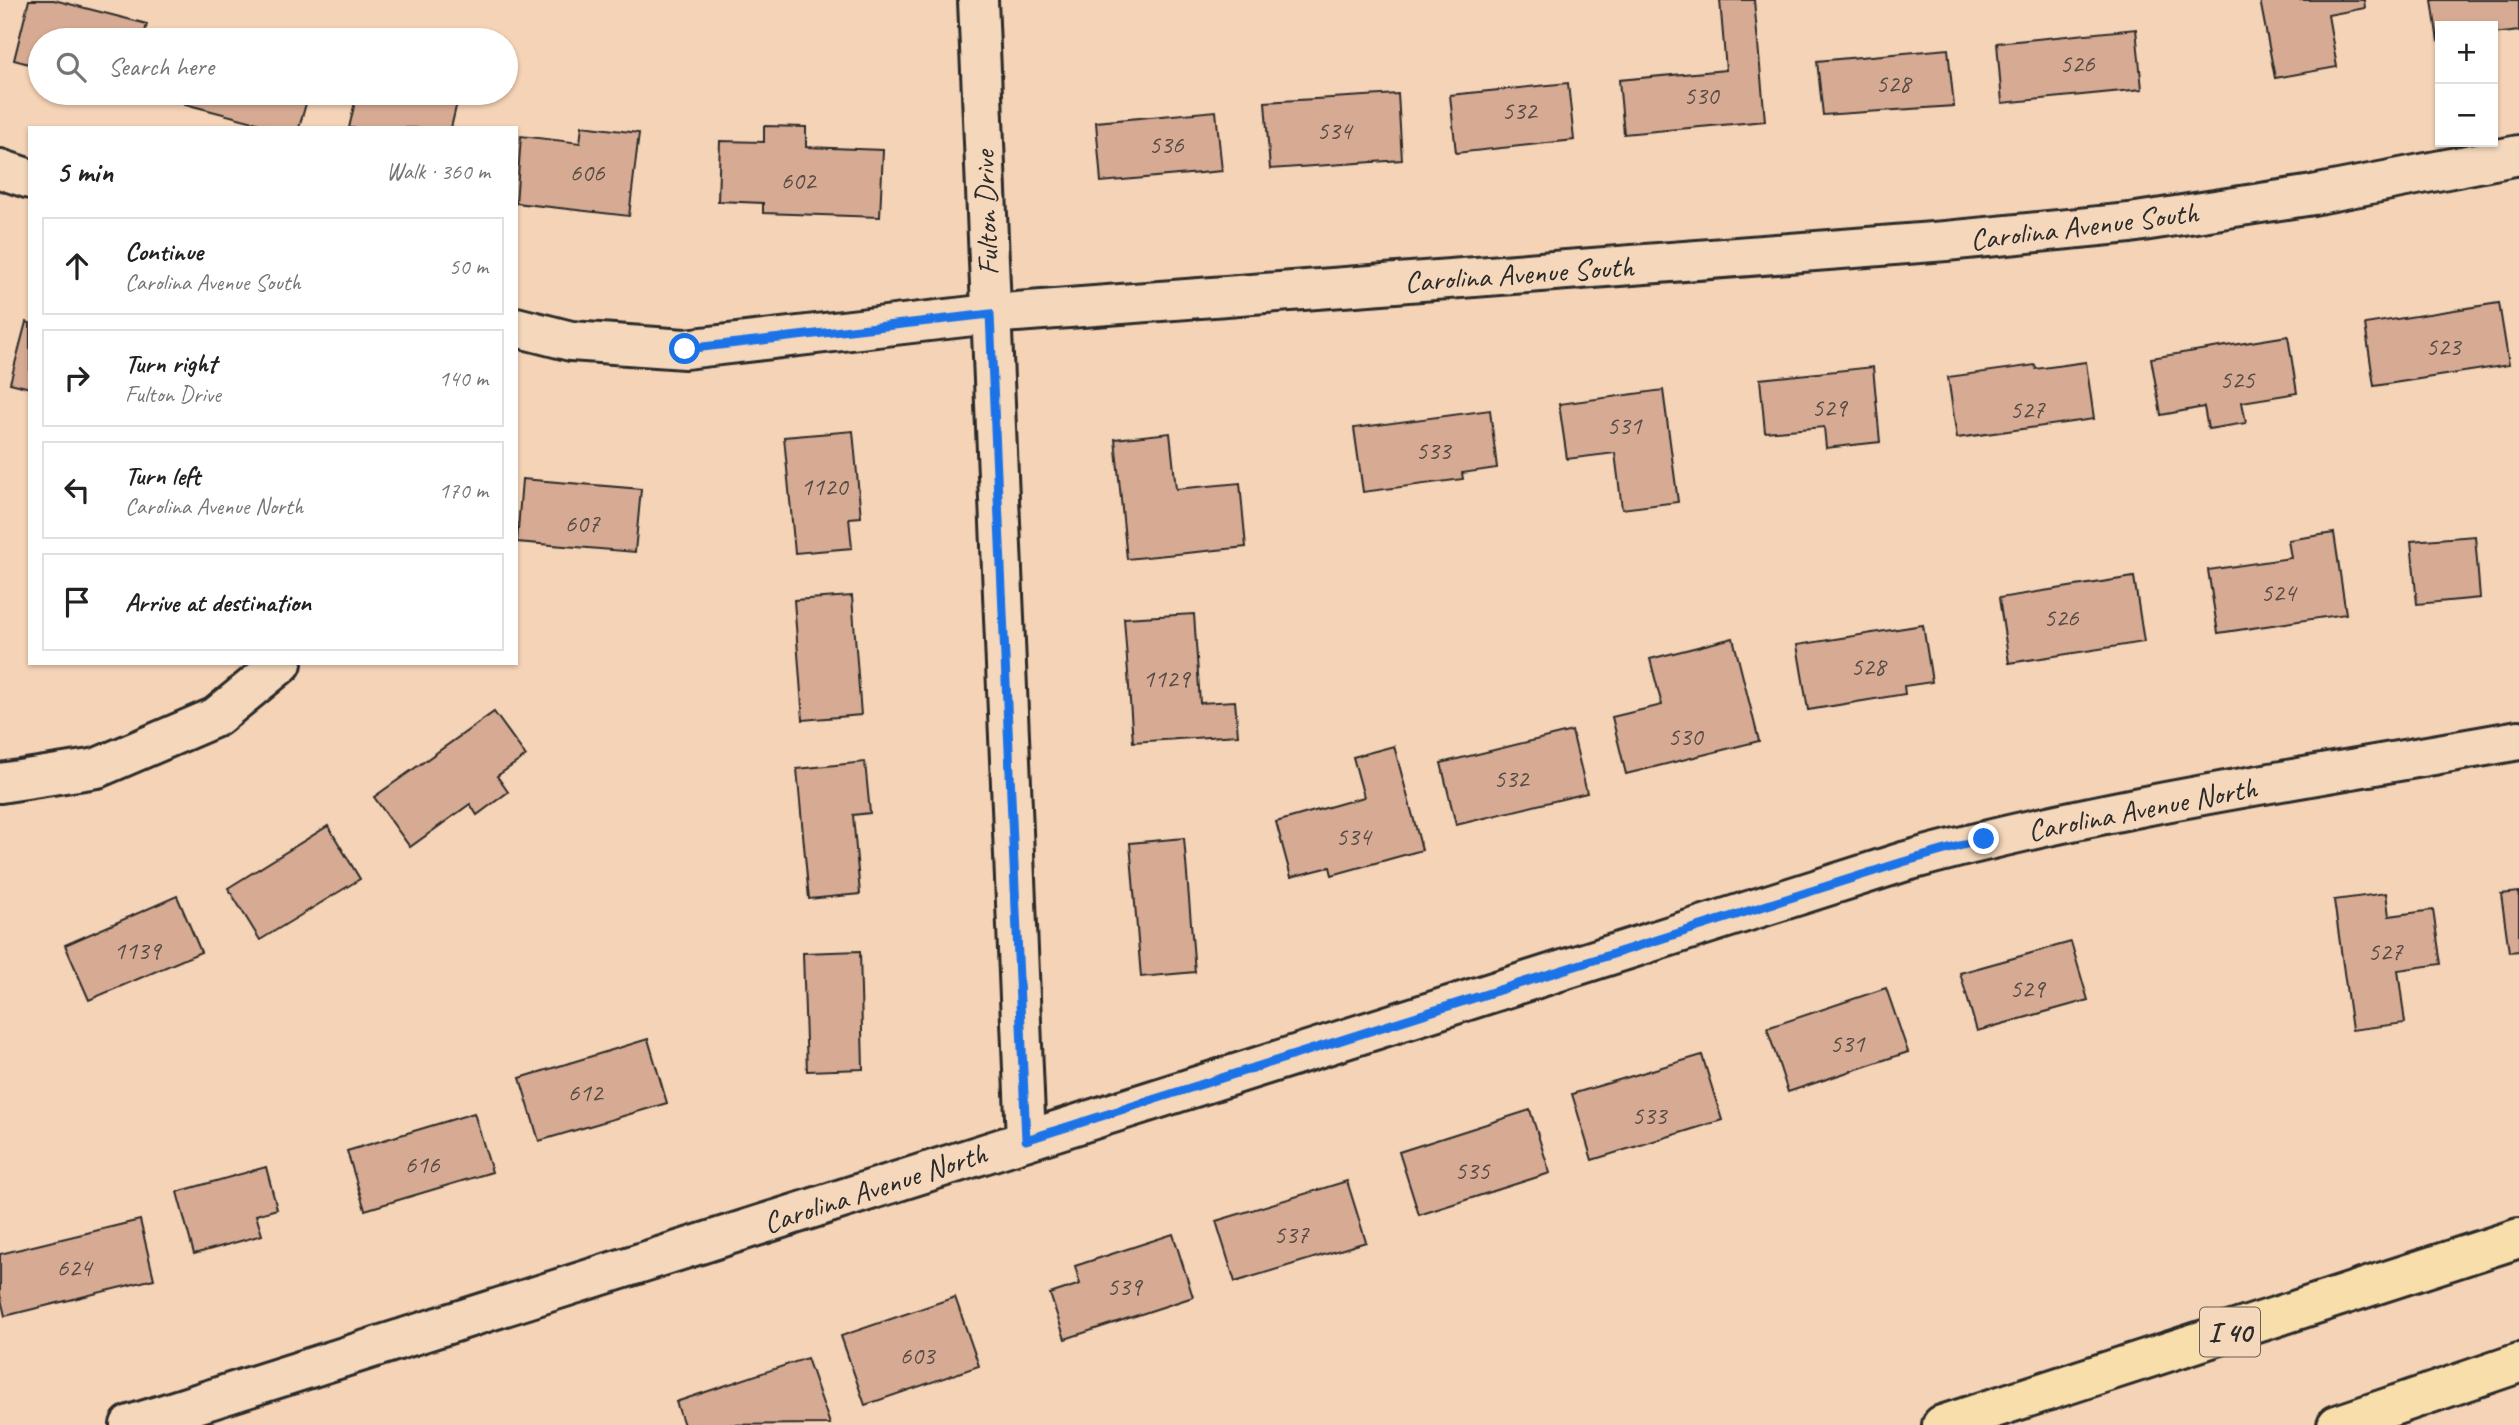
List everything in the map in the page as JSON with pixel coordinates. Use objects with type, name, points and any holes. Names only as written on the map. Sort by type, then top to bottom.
[{"type":"highway","name":"I 40","points":[[1942,1425],[2519,1238]]},
{"type":"highway","points":[[2337,1425],[2519,1363]]},
{"type":"street","name":"Fulton Drive","points":[[978,0],[1026,1140]]},
{"type":"street","name":"Carolina Avenue South","points":[[518,328],[571,341],[685,349],[990,314],[1946,242],[2130,223],[2313,195],[2519,155]]},
{"type":"street","points":[[0,169],[28,177]]},
{"type":"street","points":[[0,783],[97,768],[216,717],[280,665]]},
{"type":"street","name":"Carolina Avenue North","points":[[130,1425],[1903,862],[1984,839],[2519,740]]},
{"type":"building","points":[[29,0],[54,0],[147,24],[146,28],[28,28],[28,64],[14,60]]},
{"type":"building","points":[[1720,0],[1754,0],[1765,121],[1624,134],[1619,80],[1726,70]]},
{"type":"building","points":[[2260,0],[2364,0],[2365,8],[2328,15],[2337,67],[2275,78]]},
{"type":"building","points":[[2432,0],[2519,0],[2519,31],[2498,33],[2498,21],[2435,21]]},
{"type":"building","points":[[2136,29],[2142,89],[2002,103],[1997,43]]},
{"type":"building","points":[[1948,49],[1954,106],[1823,115],[1817,61]]},
{"type":"building","points":[[1568,83],[1574,140],[1456,153],[1450,95]]},
{"type":"building","points":[[1398,94],[1402,160],[1270,169],[1265,102]]},
{"type":"building","points":[[189,105],[306,105],[300,126],[268,126]]},
{"type":"building","points":[[354,105],[456,105],[451,126],[349,126]]},
{"type":"building","points":[[1216,111],[1222,171],[1101,182],[1096,122]]},
{"type":"building","points":[[582,126],[639,133],[629,216],[518,203],[521,136],[580,143]]},
{"type":"building","points":[[764,126],[806,127],[806,147],[883,150],[880,217],[763,213],[763,203],[718,201],[720,141],[764,142]]},
{"type":"building","points":[[2499,303],[2509,365],[2374,386],[2365,324]]},
{"type":"building","points":[[26,322],[28,322],[28,388],[10,383]]},
{"type":"building","points":[[2288,336],[2297,393],[2242,402],[2246,423],[2208,429],[2204,407],[2161,415],[2151,358]]},
{"type":"building","points":[[2086,362],[2094,419],[1957,438],[1948,377],[2035,365],[2036,369]]},
{"type":"building","points":[[1873,367],[1880,442],[1826,448],[1824,427],[1765,432],[1760,379]]},
{"type":"building","points":[[1663,390],[1678,502],[1622,509],[1615,453],[1567,459],[1559,404]]},
{"type":"building","points":[[1490,410],[1497,468],[1462,473],[1463,479],[1363,492],[1354,428]]},
{"type":"building","points":[[853,431],[861,517],[849,518],[852,548],[795,553],[784,437]]},
{"type":"building","points":[[1170,433],[1176,489],[1240,483],[1246,547],[1127,559],[1115,439]]},
{"type":"building","points":[[522,479],[641,489],[635,552],[518,542]]},
{"type":"building","points":[[2334,533],[2346,614],[2218,633],[2208,570],[2291,558],[2288,540]]},
{"type":"building","points":[[2475,536],[2480,598],[2417,604],[2411,541]]},
{"type":"building","points":[[2134,577],[2144,642],[2009,663],[1999,598]]},
{"type":"building","points":[[852,596],[861,715],[803,720],[794,600]]},
{"type":"building","points":[[1194,614],[1200,703],[1235,701],[1238,735],[1133,742],[1124,618]]},
{"type":"building","points":[[1923,625],[1932,682],[1904,686],[1905,694],[1808,710],[1797,645]]},
{"type":"building","points":[[1733,638],[1759,741],[1626,774],[1612,717],[1662,705],[1650,659]]},
{"type":"building","points":[[494,712],[526,756],[497,776],[508,792],[477,815],[470,804],[410,847],[374,797]]},
{"type":"building","points":[[1572,731],[1587,793],[1456,825],[1441,763]]},
{"type":"building","points":[[1394,746],[1422,850],[1332,875],[1330,867],[1291,877],[1276,822],[1364,797],[1353,757]]},
{"type":"building","points":[[865,762],[870,813],[853,815],[860,894],[809,899],[797,769]]},
{"type":"building","points":[[328,826],[360,879],[260,940],[228,888]]},
{"type":"building","points":[[1184,838],[1195,972],[1141,977],[1130,843]]},
{"type":"building","points":[[2519,892],[2519,951],[2509,952],[2501,894]]},
{"type":"building","points":[[2386,893],[2389,916],[2433,910],[2441,964],[2398,970],[2405,1023],[2352,1030],[2334,900]]},
{"type":"building","points":[[177,896],[201,952],[89,1000],[65,945]]},
{"type":"building","points":[[2071,942],[2088,1000],[1977,1031],[1960,973]]},
{"type":"building","points":[[860,951],[863,1069],[807,1071],[803,953]]},
{"type":"building","points":[[1886,988],[1908,1052],[1788,1092],[1767,1028]]},
{"type":"building","points":[[648,1039],[667,1103],[539,1141],[520,1078]]},
{"type":"building","points":[[1702,1055],[1722,1120],[1592,1160],[1572,1094]]},
{"type":"building","points":[[1530,1110],[1550,1173],[1419,1215],[1399,1152]]},
{"type":"building","points":[[474,1113],[492,1172],[365,1210],[347,1151]]},
{"type":"building","points":[[266,1167],[277,1209],[256,1215],[262,1235],[194,1254],[177,1192]]},
{"type":"building","points":[[1347,1181],[1366,1242],[1235,1282],[1216,1221]]},
{"type":"building","points":[[140,1220],[154,1279],[5,1316],[0,1295],[0,1254]]},
{"type":"building","points":[[1173,1234],[1193,1297],[1065,1339],[1050,1294],[1080,1284],[1075,1266]]},
{"type":"building","points":[[955,1297],[979,1366],[865,1405],[841,1336]]},
{"type":"building","points":[[807,1358],[830,1424],[684,1425],[676,1402]]},
{"type":"route","points":[[685,349],[990,314],[1026,1140],[1903,862],[1984,839]]}]
